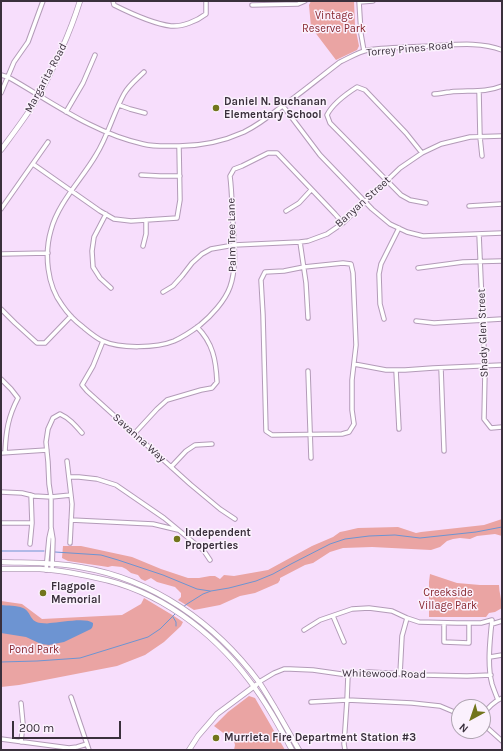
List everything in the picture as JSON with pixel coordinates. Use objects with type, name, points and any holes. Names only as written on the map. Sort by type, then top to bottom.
[{"type":"main road","name":"Margarita Road","points":[[1,150],[39,95],[63,48],[73,24],[80,1]]},
{"type":"main road","points":[[1,562],[47,563],[79,566],[120,576],[151,589],[176,604],[190,613],[212,631],[244,664],[259,682],[300,750]]},
{"type":"main road","points":[[1,569],[52,570],[92,576],[141,592],[171,608],[200,629],[240,668],[260,695],[292,750]]},
{"type":"main road","name":"Whitewood Road","points":[[189,750],[203,730],[217,714],[259,682]]},
{"type":"street","points":[[1,93],[14,62],[28,42],[44,1]]},
{"type":"street","points":[[114,3],[122,9],[160,24],[172,26],[185,24],[201,18],[206,14],[206,1]]},
{"type":"street","points":[[252,5],[298,4],[305,1]]},
{"type":"street","points":[[364,52],[361,34],[359,1],[373,1]]},
{"type":"street","name":"Torrey Pines Road","points":[[1,75],[8,77],[79,120],[120,138],[144,145],[191,146],[210,143],[245,131],[283,106],[340,62],[364,52],[408,47],[464,44],[496,47],[502,50]]},
{"type":"street","points":[[66,112],[83,83],[95,55]]},
{"type":"street","name":"Palm Tree Lane","points":[[144,72],[130,85],[124,94],[97,153],[56,214],[50,230],[48,253],[49,270],[53,289],[61,305],[88,331],[103,341],[119,345],[140,347],[157,345],[174,341],[190,332],[219,306],[230,289],[234,272],[230,176],[234,169],[268,153],[277,153],[311,190]]},
{"type":"street","points":[[434,94],[479,91],[502,86]]},
{"type":"street","points":[[422,153],[406,133],[365,90],[357,87],[330,109],[326,115],[330,122],[401,195],[410,200],[426,203]]},
{"type":"street","points":[[479,91],[482,156]]},
{"type":"street","points":[[119,105],[145,113]]},
{"type":"street","points":[[283,106],[320,155],[372,209],[390,224],[407,232],[423,236],[502,233]]},
{"type":"street","name":"Banyan Street","points":[[163,292],[173,286],[192,263],[202,254],[211,249],[300,242],[327,234],[343,223],[400,168],[422,153],[441,144],[470,137],[502,136]]},
{"type":"street","points":[[1,209],[48,142]]},
{"type":"street","points":[[33,164],[114,219],[131,221],[177,218],[180,200],[179,146]]},
{"type":"street","points":[[141,175],[180,176]]},
{"type":"street","points":[[286,211],[299,203],[311,190],[343,223]]},
{"type":"street","points":[[469,206],[502,204]]},
{"type":"street","points":[[106,214],[94,237],[92,251],[94,267],[100,278],[111,288]]},
{"type":"street","points":[[143,246],[146,234],[146,220]]},
{"type":"street","points":[[384,319],[380,304],[380,264],[399,228]]},
{"type":"street","name":"Shady Glen Street","points":[[479,234],[484,366],[484,420],[491,428],[502,427]]},
{"type":"street","points":[[300,242],[306,283],[308,318]]},
{"type":"street","points":[[1,254],[48,253]]},
{"type":"street","points":[[418,268],[463,262],[502,261]]},
{"type":"street","points":[[344,263],[351,264],[353,273],[356,345],[352,380],[352,410],[354,424],[349,432],[342,434],[272,436],[266,431],[261,280],[265,272],[284,271],[304,267],[344,263]]},
{"type":"street","points":[[1,309],[37,343],[45,343],[71,316]]},
{"type":"street","points":[[416,321],[434,323],[502,319]]},
{"type":"street","points":[[134,434],[167,400],[212,388],[217,382],[214,357],[210,344],[203,332],[197,327]]},
{"type":"street","name":"Savanna Way","points":[[103,341],[93,366],[82,385],[190,484],[220,509],[235,519]]},
{"type":"street","points":[[354,364],[386,370],[502,365]]},
{"type":"street","points":[[441,368],[444,451]]},
{"type":"street","points":[[396,370],[399,429]]},
{"type":"street","points":[[308,371],[311,458]]},
{"type":"street","points":[[1,379],[18,398],[8,421],[3,452],[46,450]]},
{"type":"street","points":[[52,570],[53,539],[51,527],[51,496],[46,450],[48,429],[53,418],[60,414],[66,416],[82,433]]},
{"type":"street","points":[[171,467],[186,451],[195,446],[212,444]]},
{"type":"street","points":[[67,461],[72,504],[70,543]]},
{"type":"street","points":[[69,477],[97,479],[116,485],[164,518],[204,551],[210,560]]},
{"type":"street","points":[[1,492],[51,496],[71,495]]},
{"type":"street","points":[[30,544],[32,524],[31,495]]},
{"type":"street","points":[[71,520],[153,524],[179,530]]},
{"type":"street","points":[[1,523],[32,524]]},
{"type":"street","points":[[46,570],[51,527]]},
{"type":"street","points":[[304,630],[320,620],[352,609],[369,608],[392,611],[419,622],[481,623],[502,621]]},
{"type":"street","points":[[333,616],[344,642]]},
{"type":"street","points":[[400,674],[402,636],[407,618]]},
{"type":"street","points":[[491,707],[500,699],[492,683],[491,675],[489,642],[492,622]]},
{"type":"street","points":[[444,623],[444,642],[469,643],[469,623]]},
{"type":"street","points":[[490,657],[502,655]]},
{"type":"street","name":"Whitewood Road","points":[[259,682],[274,672],[284,669],[313,670],[348,675],[369,672],[467,676],[491,675]]},
{"type":"street","points":[[345,750],[344,744],[348,675]]},
{"type":"street","points":[[71,697],[89,750]]},
{"type":"street","points":[[311,702],[347,700],[412,703],[440,706],[451,711]]},
{"type":"street","points":[[21,703],[23,724],[22,742]]},
{"type":"street","points":[[491,731],[502,741]]},
{"type":"street","points":[[1,739],[69,748],[87,744]]},
{"type":"green space","name":"Vintage Reserve Park","points":[[311,1],[354,1],[355,26],[359,46],[357,50],[336,60],[311,27],[309,5]]},
{"type":"green space","points":[[502,519],[502,536],[495,534],[477,536],[470,539],[453,539],[447,541],[440,547],[431,550],[372,547],[343,548],[330,552],[313,563],[305,565],[280,578],[278,583],[255,593],[240,596],[220,605],[194,610],[178,600],[181,597],[181,593],[175,587],[157,582],[151,578],[145,581],[138,575],[131,573],[122,567],[108,567],[68,561],[62,558],[63,546],[81,546],[132,557],[188,578],[215,576],[220,579],[224,575],[234,576],[268,570],[340,532],[358,528],[398,527],[416,533],[484,525]]},
{"type":"green space","name":"Creekside Village Park","points":[[430,574],[457,583],[499,585],[502,608],[495,612],[489,613],[486,617],[429,617]]},
{"type":"green space","name":"Pond Park","points":[[144,598],[183,622],[181,626],[164,642],[145,655],[117,666],[19,685],[1,687],[1,601],[22,604],[42,619],[122,615],[141,604]]},
{"type":"green space","points":[[249,696],[255,698],[285,750],[234,750],[234,741],[214,726],[228,712]]},
{"type":"water","points":[[1,605],[23,608],[28,612],[34,621],[41,623],[84,620],[93,623],[93,626],[91,629],[64,642],[49,645],[41,644],[26,637],[1,633]]},
{"type":"waterway","points":[[183,607],[203,594],[211,591],[256,581],[273,574],[330,544],[345,539],[395,535],[420,538],[476,532],[502,527]]},
{"type":"waterway","points":[[1,551],[44,551]]},
{"type":"waterway","points":[[55,552],[101,555],[163,575],[197,589],[210,591]]},
{"type":"waterway","points":[[1,662],[80,658],[148,637],[160,629],[176,613]]},
{"type":"waterway","points":[[173,617],[176,622],[176,626]]},
{"type":"place","name":"Daniel N. Buchanan Elementary School","points":[[216,108]]},
{"type":"place","name":"Independent Properties","points":[[177,539]]},
{"type":"place","name":"Flagpole Memorial","points":[[43,593]]},
{"type":"place","name":"Murrieta Fire Department Station #3","points":[[216,738]]}]
